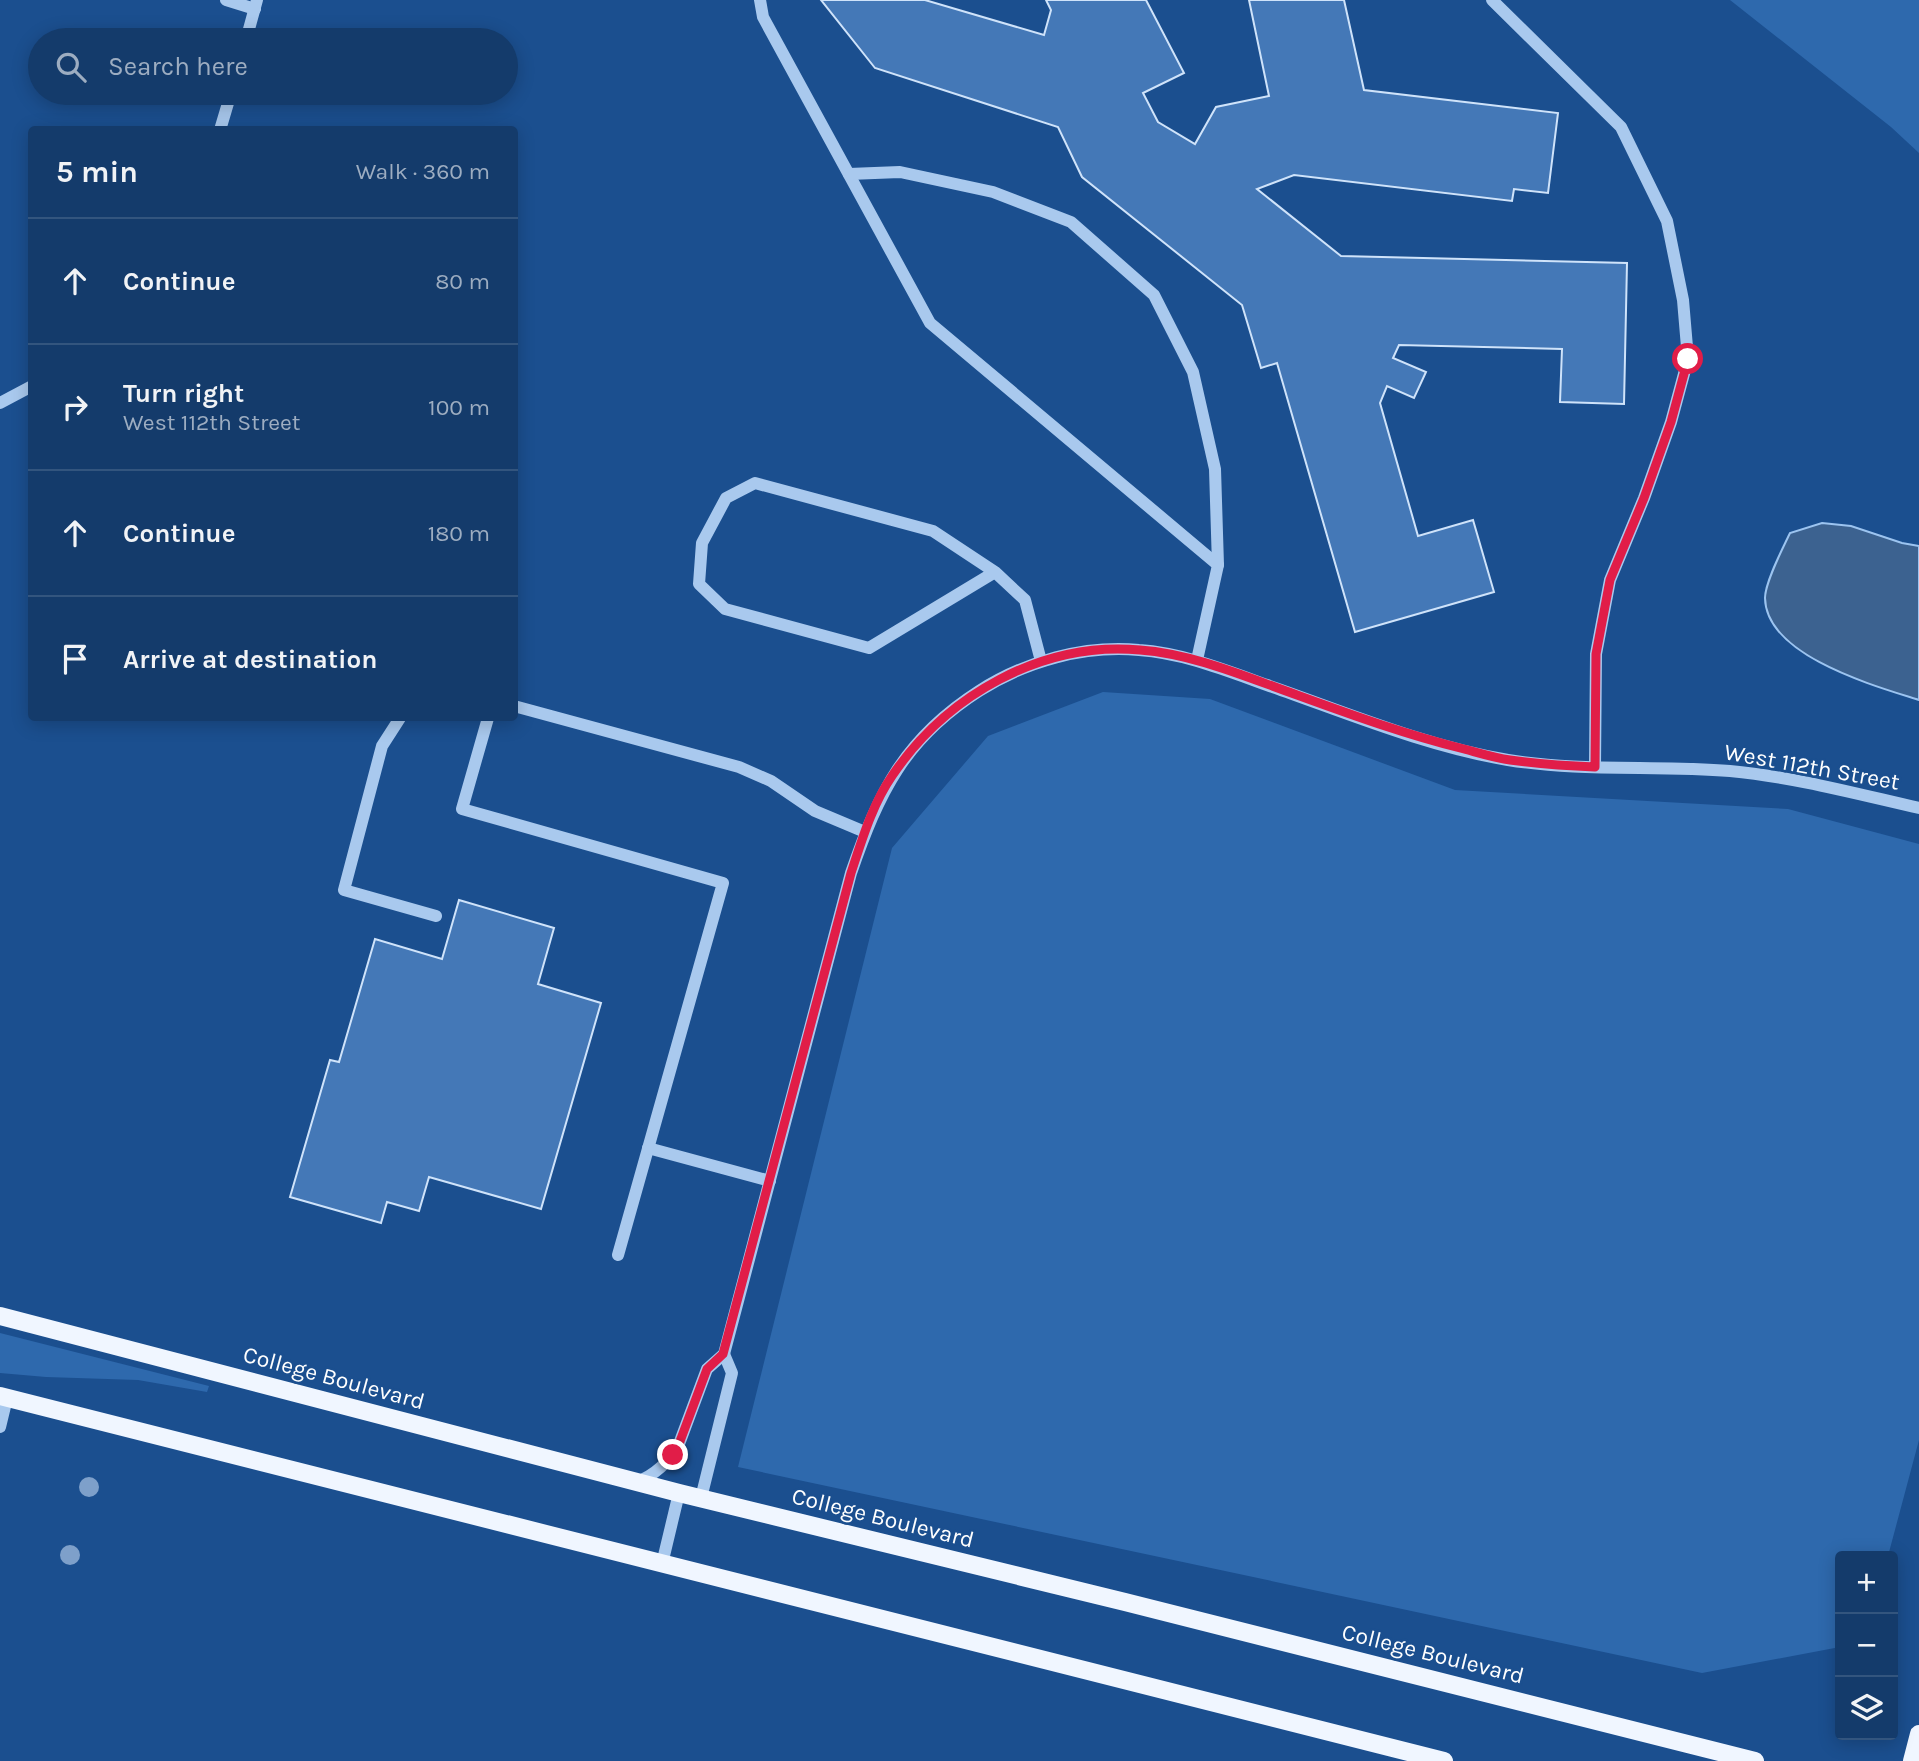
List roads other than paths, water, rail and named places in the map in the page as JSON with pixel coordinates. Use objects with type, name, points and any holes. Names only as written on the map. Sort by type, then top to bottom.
[{"type":"main road","name":"College Boulevard","points":[[0,1316],[701,1499],[1139,1605],[1755,1761]]},
{"type":"main road","points":[[4,1397],[1444,1761]]},
{"type":"main road","points":[[1912,1761],[1919,1734]]},
{"type":"street","points":[[226,0],[256,4],[249,28]]},
{"type":"street","points":[[760,0],[764,17],[930,324],[1218,565]]},
{"type":"street","points":[[1492,0],[1621,127],[1667,221],[1683,300],[1688,359],[1667,435],[1610,580],[1596,654],[1595,767]]},
{"type":"street","points":[[221,126],[227,105]]},
{"type":"street","points":[[849,174],[900,172],[993,192],[1070,222],[1154,295],[1193,373],[1214,469],[1218,565],[1197,660]]},
{"type":"street","points":[[0,403],[28,388]]},
{"type":"street","points":[[996,572],[869,648],[725,609],[699,584],[702,543],[726,498],[755,483],[933,531],[996,572],[1025,600],[1041,661]]},
{"type":"street","name":"West 112th Street","points":[[723,1354],[851,873],[865,832],[891,777],[918,742],[954,707],[993,682],[1041,661],[1085,651],[1139,649],[1197,660],[1426,740],[1508,760],[1595,767],[1731,771],[1803,782],[1919,808]]},
{"type":"street","points":[[518,707],[739,767],[771,781],[815,811],[865,832]]},
{"type":"street","points":[[398,721],[382,746],[344,890],[436,916]]},
{"type":"street","points":[[487,721],[462,809],[723,883],[618,1255]]},
{"type":"street","points":[[648,1148],[770,1181]]},
{"type":"street","points":[[636,1482],[645,1479],[673,1455],[707,1369],[723,1354],[732,1373],[701,1499]]},
{"type":"street","points":[[0,1427],[4,1397]]},
{"type":"street","points":[[662,1564],[678,1493]]}]
